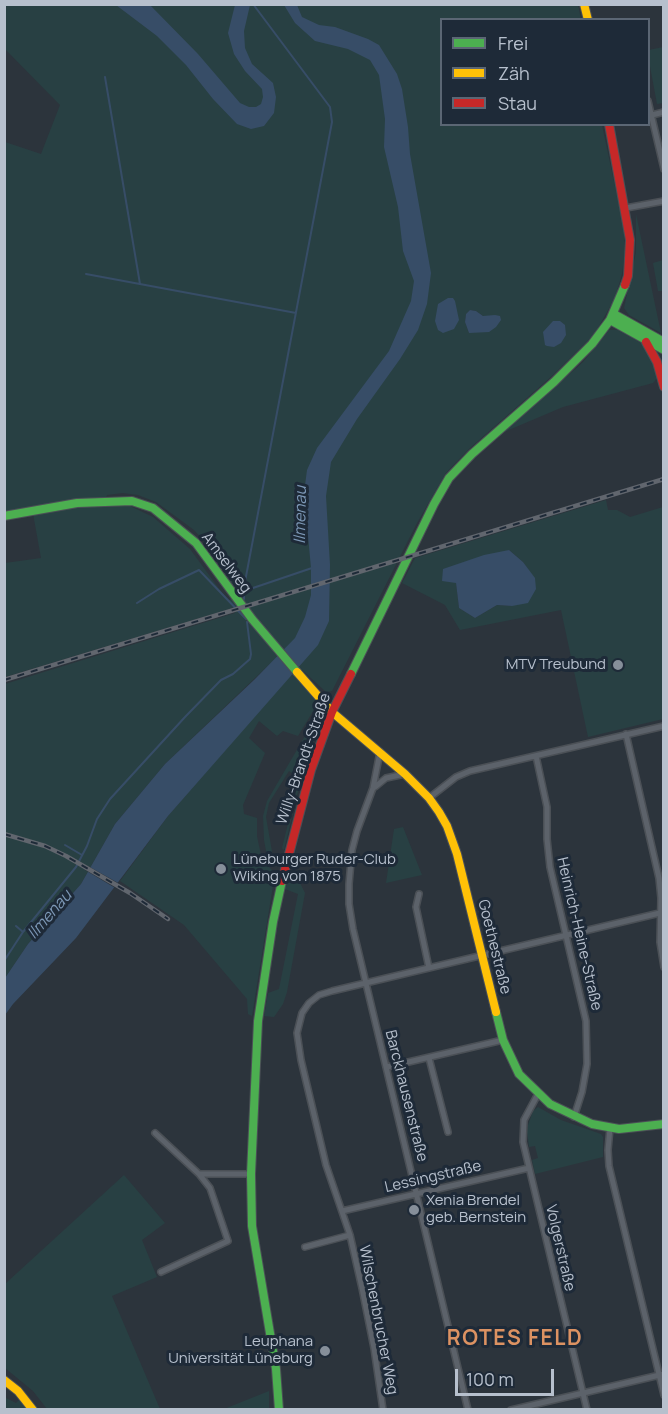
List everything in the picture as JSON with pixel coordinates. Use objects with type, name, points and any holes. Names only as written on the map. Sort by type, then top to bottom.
[{"type":"main road","name":"Willy-Brandt-Straße","points":[[279,1410],[276,1369],[255,1247],[251,1174],[258,1021],[273,922],[287,858],[311,770],[332,712],[413,545],[450,478],[472,454],[580,357],[612,317],[625,285],[630,263],[630,240],[609,126]]},
{"type":"main road","points":[[612,317],[645,340],[663,347]]},
{"type":"main road","points":[[612,317],[663,347]]},
{"type":"main road","points":[[645,340],[663,375]]},
{"type":"main road","points":[[657,362],[663,347]]},
{"type":"main road","points":[[663,347],[663,387]]},
{"type":"main road","name":"Amselweg","points":[[4,516],[96,501],[132,501],[145,504],[196,543],[274,647],[332,712]]},
{"type":"main road","name":"Goethestraße","points":[[332,712],[405,774],[429,798],[439,812],[453,840],[502,1040],[519,1074],[550,1104],[574,1118],[610,1128],[631,1129],[663,1124]]},
{"type":"main road","points":[[5,1381],[18,1391],[33,1410]]},
{"type":"street","points":[[650,108],[663,169]]},
{"type":"street","points":[[652,115],[663,112]]},
{"type":"street","points":[[626,208],[663,201]]},
{"type":"street","points":[[429,798],[462,774],[663,726]]},
{"type":"street","points":[[626,734],[659,878],[662,912],[660,942],[663,967]]},
{"type":"street","name":"Barckhausenstraße","points":[[380,751],[373,788],[352,850],[349,884],[353,929],[468,1410]]},
{"type":"street","name":"Heinrich-Heine-Straße","points":[[536,756],[547,807],[550,867],[584,1007],[588,1049],[585,1079],[574,1118]]},
{"type":"street","points":[[373,788],[386,778],[405,774]]},
{"type":"street","points":[[419,894],[416,907],[429,968]]},
{"type":"street","name":"Wilschenbrucher Weg","points":[[383,1410],[371,1328],[350,1235],[319,1136],[297,1033],[302,1013],[319,995],[662,912]]},
{"type":"street","points":[[387,1067],[502,1040]]},
{"type":"street","points":[[429,1058],[448,1132]]},
{"type":"street","name":"Volgerstraße","points":[[538,1094],[526,1113],[523,1128],[529,1168],[587,1410]]},
{"type":"street","points":[[610,1128],[609,1166],[661,1374],[663,1395]]},
{"type":"street","points":[[155,1133],[199,1174],[210,1188],[228,1241],[161,1272]]},
{"type":"street","name":"Lessingstraße","points":[[342,1211],[529,1168]]},
{"type":"street","points":[[199,1174],[251,1174]]},
{"type":"street","name":"Wilschenbrucher Weg","points":[[305,1247],[350,1235]]},
{"type":"street","points":[[511,1410],[661,1374]]},
{"type":"green space","points":[[5,5],[578,5],[581,18],[440,18],[440,126],[602,126],[624,229],[625,251],[622,274],[615,298],[594,335],[552,376],[469,449],[446,473],[417,523],[332,691],[326,692],[298,666],[300,664],[277,644],[272,649],[277,657],[165,764],[115,824],[81,884],[28,944],[5,978],[5,684],[235,613],[233,608],[5,677],[5,563],[41,558],[32,508],[5,511],[5,142],[41,154],[60,105],[5,49]],"holes":[[[470,310],[483,316],[469,333],[465,322],[466,314]],[[123,493],[138,495],[156,502],[194,530],[206,543],[239,595],[228,601],[190,549],[153,517],[130,506],[104,504],[107,495]]]},
{"type":"green space","points":[[663,47],[663,103],[657,104],[650,66],[650,50]]},
{"type":"green space","points":[[636,214],[661,333],[629,315],[624,308],[636,252]]},
{"type":"green space","points":[[663,260],[663,291],[658,291],[653,263]]},
{"type":"green space","points":[[609,330],[622,330],[646,344],[658,377],[653,383],[563,407],[504,432],[583,362]]},
{"type":"green space","name":"MTV Treubund","points":[[606,500],[608,510],[617,510],[630,517],[663,507],[663,719],[588,737],[561,610],[460,630],[445,605],[402,583],[415,558]],"holes":[[[509,550],[523,562],[534,578],[512,606],[497,605],[475,618],[459,608],[456,582]]]},
{"type":"green space","points":[[292,672],[318,703],[298,736],[283,731],[277,736],[259,721],[249,738],[265,753],[243,805],[244,814],[257,818],[257,836],[261,855],[264,862],[275,873],[252,1016],[248,1014],[247,999],[184,925],[120,881],[168,816]]},
{"type":"green space","points":[[322,707],[323,713],[301,779],[284,850],[282,848],[299,779],[289,771],[269,803],[266,817],[273,857],[278,861],[277,867],[267,856],[264,840],[263,816],[267,801]]},
{"type":"green space","points":[[403,827],[422,875],[386,883],[394,829]]},
{"type":"green space","points":[[288,878],[299,881],[305,893],[283,1004],[274,1017],[264,1016],[268,993],[279,989],[298,894],[285,889]]},
{"type":"green space","points":[[538,1107],[561,1120],[601,1134],[603,1157],[535,1174],[532,1160],[538,1158],[535,1146],[529,1147],[527,1132],[533,1111]]},
{"type":"green space","points":[[124,1175],[165,1223],[142,1240],[157,1277],[112,1296],[160,1409],[47,1409],[33,1391],[5,1368],[5,1284]]},
{"type":"green space","points":[[269,1391],[269,1409],[224,1409]]},
{"type":"green space","points":[[4,1397],[16,1403],[19,1400],[28,1409],[5,1409]]},
{"type":"water","points":[[116,5],[150,5],[198,54],[240,103],[256,107],[261,104],[262,89],[245,71],[234,54],[228,33],[235,5],[250,5],[244,31],[245,48],[252,64],[273,83],[276,97],[274,113],[264,126],[251,129],[237,124],[213,99],[186,65],[157,36]]},
{"type":"water","points":[[284,5],[297,5],[302,17],[319,25],[335,27],[368,39],[379,45],[397,74],[402,89],[410,154],[431,273],[427,304],[418,330],[357,419],[331,462],[326,496],[330,565],[329,621],[318,645],[168,816],[76,938],[5,1015],[5,978],[28,944],[81,884],[115,824],[165,764],[295,638],[305,617],[311,595],[311,568],[304,493],[307,470],[317,448],[389,351],[411,301],[414,281],[403,251],[398,207],[384,147],[385,119],[379,75],[370,60],[348,49],[315,41],[295,23]]},
{"type":"water","points":[[448,298],[453,298],[455,301],[459,320],[454,329],[443,333],[438,330],[435,321],[438,304]]},
{"type":"water","points":[[470,310],[483,316],[500,316],[501,320],[489,332],[469,333],[465,322],[466,314]]},
{"type":"water","points":[[553,321],[560,321],[565,325],[566,335],[561,343],[554,347],[545,345],[543,332]]},
{"type":"water","points":[[509,550],[523,562],[535,578],[536,589],[528,603],[512,606],[497,605],[475,618],[459,608],[456,583],[442,581],[443,569],[484,555]]},
{"type":"pier","points":[[88,866],[120,884],[117,889],[85,870]]},
{"type":"waterway","points":[[244,599],[244,587],[332,122],[330,107],[253,4]]},
{"type":"waterway","points":[[105,77],[140,284]]},
{"type":"waterway","points":[[86,274],[296,313]]},
{"type":"waterway","points":[[250,589],[312,568]]},
{"type":"waterway","points":[[137,603],[159,589],[199,570],[246,619]]},
{"type":"waterway","name":"Ilmenau","points":[[4,961],[23,932],[76,867],[97,819],[110,799],[221,680],[233,674],[250,659],[247,622]]},
{"type":"waterway","points":[[65,845],[82,855]]},
{"type":"waterway","name":"Ilmenau","points":[[16,926],[23,932]]},
{"type":"railway","points":[[4,680],[664,479]]},
{"type":"railway","points":[[4,834],[45,846],[66,856],[130,893],[168,919]]},
{"type":"traffic: fast","points":[[351,674],[449,478],[592,344],[610,320],[625,285]]},
{"type":"traffic: fast","points":[[614,314],[664,342]]},
{"type":"traffic: fast","points":[[610,320],[664,350]]},
{"type":"traffic: fast","points":[[4,516],[77,503],[132,501],[153,508],[196,543],[252,619],[297,672]]},
{"type":"traffic: fast","points":[[279,1410],[276,1369],[252,1226],[251,1174],[258,1021],[273,922],[282,881]]},
{"type":"traffic: fast","points":[[496,1012],[503,1040],[519,1074],[550,1104],[592,1124],[619,1129],[664,1124]]},
{"type":"traffic: slow","points":[[584,4],[588,18]]},
{"type":"traffic: slow","points":[[297,672],[332,712],[405,774],[429,798],[439,812],[447,826],[457,854],[496,1012]]},
{"type":"traffic: slow","points":[[4,1380],[18,1391],[33,1410]]},
{"type":"traffic: jam","points":[[609,126],[630,240],[628,276],[625,285]]},
{"type":"traffic: jam","points":[[646,342],[657,362],[664,387]]},
{"type":"traffic: jam","points":[[282,881],[311,770],[332,712],[351,674]]},
{"type":"place","name":"MTV Treubund","points":[[618,665]]},
{"type":"place","name":"Lüneburger Ruder-Club Wiking von 1875","points":[[221,869]]},
{"type":"place","name":"Xenia Brendel geb. Bernstein","points":[[414,1210]]},
{"type":"place","name":"Leuphana Universität Lüneburg","points":[[325,1351]]},
{"type":"district","name":"ROTES FELD","points":[[515,1339]]}]
